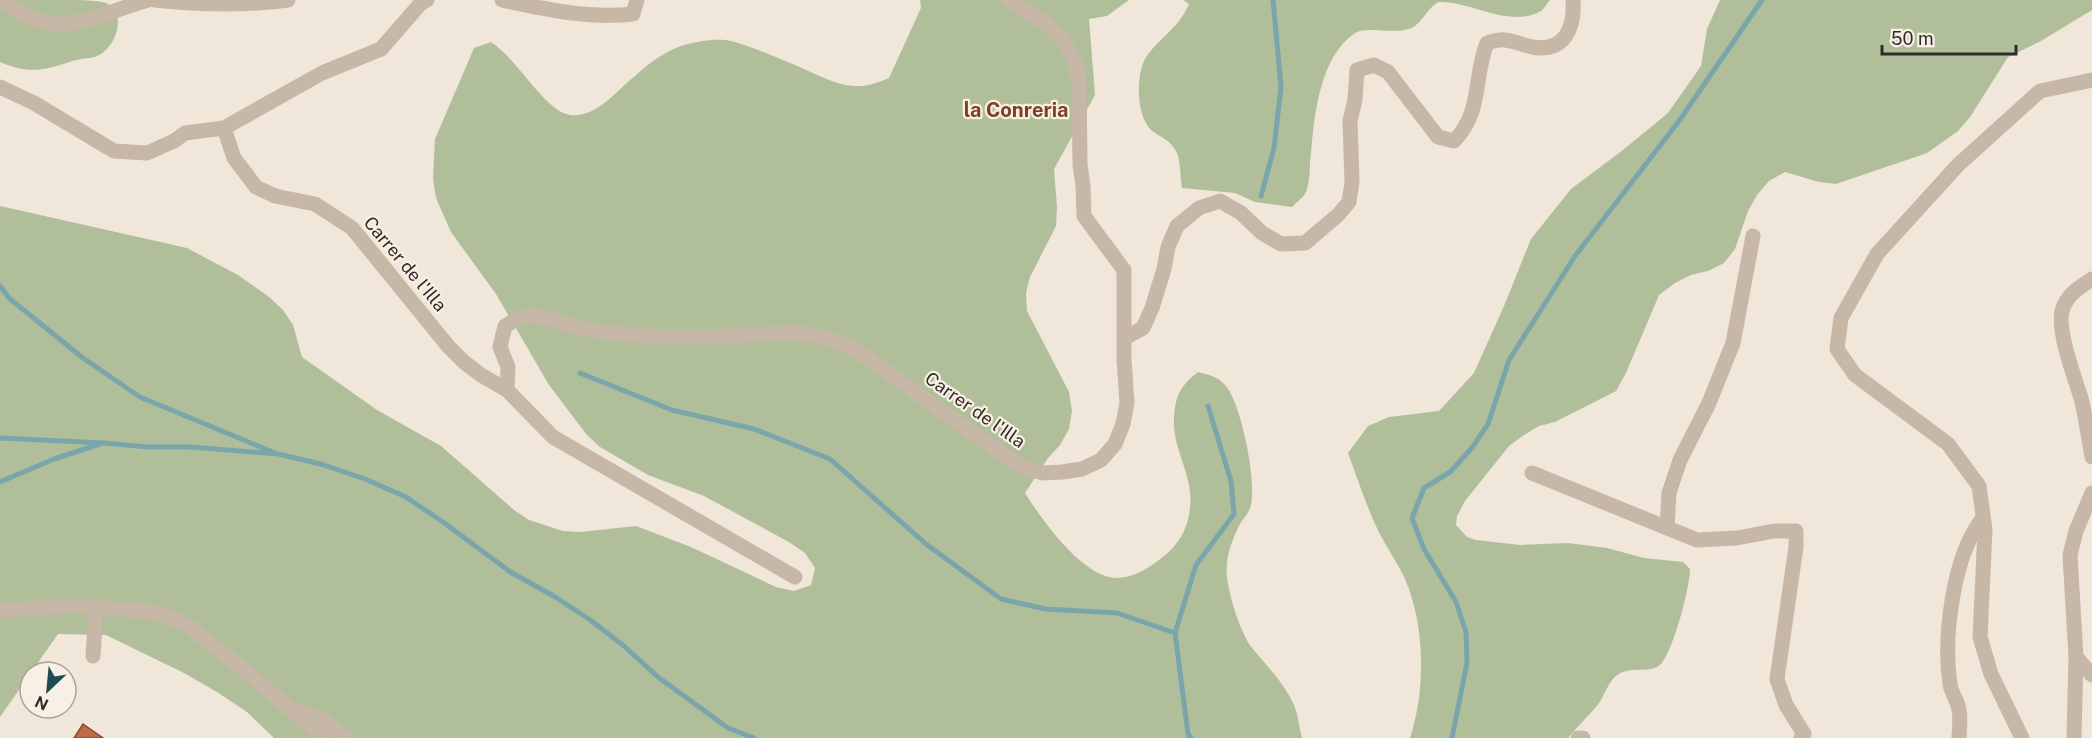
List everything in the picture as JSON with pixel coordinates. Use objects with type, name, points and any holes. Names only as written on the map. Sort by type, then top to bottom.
[{"type":"street","points":[[1,0],[36,19],[56,24],[71,23],[148,0]]},
{"type":"street","points":[[155,0],[203,5],[255,4],[288,0]]},
{"type":"street","points":[[0,87],[34,103],[114,151],[147,153],[174,141],[185,133],[224,128],[322,73],[381,49],[421,3],[428,0]]},
{"type":"street","points":[[502,0],[544,9],[611,17],[633,14],[637,0]]},
{"type":"street","name":"Carrer de l'Illa","points":[[507,390],[508,368],[500,347],[505,326],[524,315],[544,317],[563,324],[609,334],[639,336],[817,334],[836,339],[855,349],[1022,466],[1042,473],[1062,472],[1082,469],[1101,460],[1115,444],[1123,424],[1127,403],[1124,270],[1084,216],[1080,165],[1080,90],[1073,57],[1062,38],[1046,23],[1008,0]]},
{"type":"street","points":[[1125,338],[1143,328],[1152,308],[1168,247],[1177,226],[1198,208],[1220,201],[1241,213],[1262,233],[1281,244],[1305,243],[1338,215],[1349,202],[1352,182],[1350,121],[1355,100],[1357,70],[1374,65],[1388,72],[1438,137],[1454,141],[1464,131],[1471,117],[1478,86],[1481,57],[1486,43],[1503,40],[1533,47],[1548,47],[1562,41],[1571,29],[1574,14],[1573,0]]},
{"type":"street","points":[[2022,738],[1992,674],[1980,637],[1985,530],[1979,486],[1948,444],[1855,375],[1836,349],[1841,318],[1877,254],[1958,165],[2040,91],[2092,80]]},
{"type":"street","name":"Carrer de l'Illa","points":[[224,128],[234,158],[256,188],[275,196],[315,204],[352,228],[448,346],[464,362],[507,390],[553,437],[795,577]]},
{"type":"street","points":[[1667,528],[1669,493],[1680,460],[1709,403],[1733,343],[1753,236]]},
{"type":"street","points":[[2092,279],[2077,289],[2069,298],[2061,317],[2066,346],[2082,403],[2092,457]]},
{"type":"street","points":[[1532,473],[1697,540],[1774,531],[1796,531],[1796,547],[1777,679],[1786,705],[1804,734],[1801,738]]},
{"type":"street","points":[[2074,738],[2076,657],[2070,555],[2076,531],[2092,493]]},
{"type":"street","points":[[1959,738],[1959,710],[1950,686],[1948,647],[1953,589],[1973,529],[1983,518]]},
{"type":"street","points":[[0,610],[77,606],[144,611],[176,620],[191,628],[324,738]]},
{"type":"street","points":[[93,656],[96,608]]},
{"type":"street","points":[[2076,657],[2092,675]]},
{"type":"street","points":[[284,704],[307,738]]},
{"type":"street","points":[[284,704],[322,720],[347,738]]},
{"type":"street","points":[[1578,738],[1583,738]]},
{"type":"green space","points":[[0,0],[83,0],[106,3],[113,7],[117,14],[117,29],[110,45],[96,56],[38,70],[21,69],[0,62]]},
{"type":"green space","points":[[920,0],[1129,0],[1107,16],[1089,19],[1095,95],[1054,169],[1056,226],[1030,277],[1026,293],[1027,311],[1069,392],[1072,411],[1069,429],[1060,445],[1048,458],[1025,493],[1065,546],[1091,569],[1117,578],[1145,570],[1176,544],[1189,516],[1189,484],[1174,429],[1178,397],[1183,386],[1198,372],[1222,382],[1228,389],[1238,413],[1247,448],[1252,483],[1250,508],[1237,530],[1228,555],[1227,576],[1230,593],[1239,623],[1252,648],[1280,681],[1293,703],[1302,738],[274,738],[247,712],[217,692],[184,673],[106,635],[58,634],[40,660],[18,660],[18,691],[0,717],[0,206],[187,248],[238,275],[283,310],[293,325],[302,357],[377,410],[441,446],[514,510],[529,520],[563,531],[580,532],[636,526],[691,547],[776,587],[794,591],[811,585],[815,568],[805,553],[704,496],[648,475],[600,447],[587,435],[549,385],[496,294],[451,232],[436,198],[433,178],[435,139],[474,48],[491,42],[556,108],[563,113],[580,115],[598,108],[662,55],[681,46],[708,40],[725,40],[742,44],[841,84],[858,86],[876,83],[889,78],[921,8]]},
{"type":"green space","points":[[1183,0],[1550,0],[1541,11],[1529,16],[1516,17],[1439,2],[1414,27],[1409,29],[1366,30],[1355,33],[1343,43],[1326,71],[1314,122],[1308,185],[1305,194],[1292,207],[1255,202],[1235,193],[1182,188],[1180,164],[1176,151],[1146,123],[1142,115],[1139,95],[1142,66],[1157,44],[1183,15],[1189,4]]},
{"type":"green space","points":[[1720,0],[2092,0],[2092,10],[2041,41],[2008,57],[1970,117],[1958,131],[1927,153],[1836,184],[1819,182],[1785,172],[1769,181],[1757,195],[1748,211],[1735,249],[1724,263],[1708,271],[1691,275],[1659,295],[1616,391],[1524,435],[1509,446],[1465,501],[1457,516],[1456,525],[1467,537],[1476,540],[1520,545],[1568,543],[1607,548],[1644,558],[1683,562],[1690,569],[1687,590],[1675,634],[1660,665],[1649,669],[1624,671],[1619,674],[1613,679],[1596,707],[1568,738],[1410,738],[1421,679],[1420,637],[1412,597],[1405,579],[1376,526],[1348,453],[1368,426],[1389,417],[1439,411],[1474,373],[1531,239],[1571,189],[1668,113],[1701,66],[1707,29]]},
{"type":"building","points":[[83,724],[103,738],[74,738]]},
{"type":"waterway","points":[[1261,196],[1274,148],[1281,87],[1273,0]]},
{"type":"waterway","points":[[1452,738],[1467,663],[1466,632],[1456,602],[1424,549],[1412,518],[1424,488],[1450,472],[1471,449],[1488,424],[1509,360],[1575,256],[1679,121],[1762,0]]},
{"type":"waterway","points":[[0,286],[9,298],[83,358],[140,397],[275,453]]},
{"type":"waterway","points":[[580,373],[672,410],[754,429],[830,459],[926,544],[1001,599],[1045,609],[1117,613],[1175,633],[1188,734],[1191,738]]},
{"type":"waterway","points":[[1175,633],[1196,565],[1234,514],[1231,481],[1208,406]]},
{"type":"waterway","points":[[0,438],[148,447],[190,447],[279,454],[324,465],[365,479],[406,497],[512,573],[589,619],[624,646],[658,677],[728,728],[754,738]]},
{"type":"waterway","points":[[0,482],[54,459],[100,444]]},
{"type":"district","name":"la Conreria","points":[[1016,110]]}]
